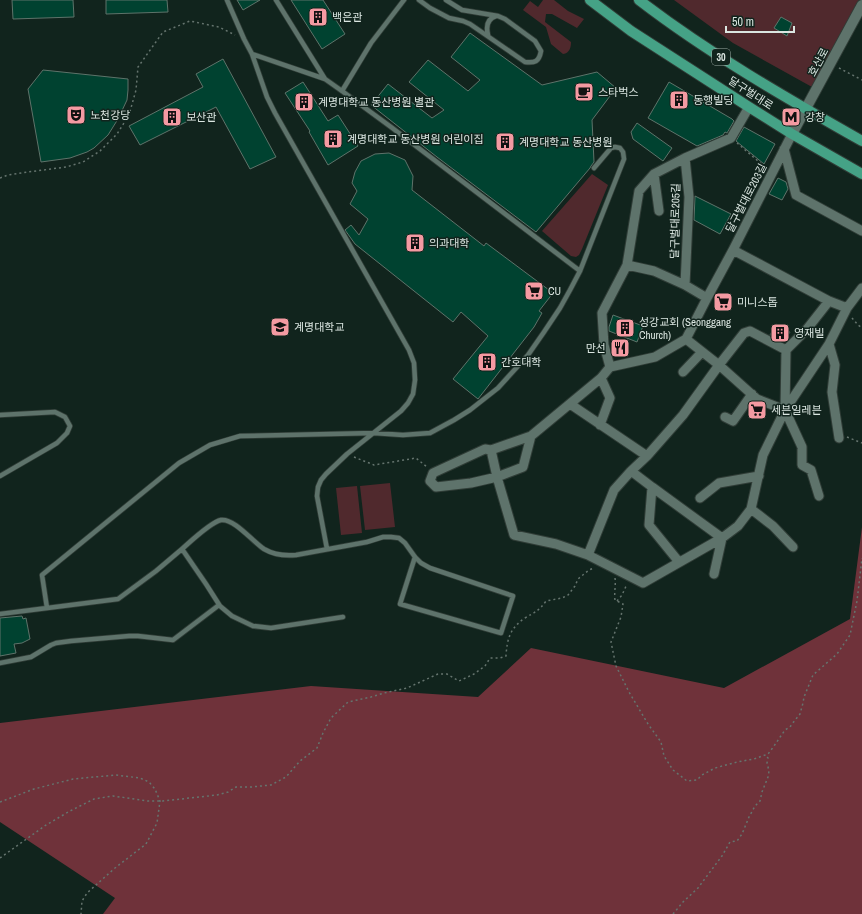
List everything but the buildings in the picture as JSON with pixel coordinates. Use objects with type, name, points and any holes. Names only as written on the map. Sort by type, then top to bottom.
[{"type":"main road","name":"달구벌대로","points":[[590,0],[631,31],[749,107],[792,134],[862,174]]},
{"type":"main road","name":"달구벌대로","points":[[639,0],[732,64],[862,141]]},
{"type":"street","name":"호산로","points":[[806,109],[862,5]]},
{"type":"street","points":[[731,138],[749,107]]},
{"type":"street","name":"달구벌대로203길","points":[[686,339],[806,109]]},
{"type":"street","name":"달구벌대로205길","points":[[610,368],[604,345],[602,313],[627,265],[639,190],[654,174],[685,158],[731,138]]},
{"type":"street","points":[[784,149],[796,195],[862,231]]},
{"type":"street","name":"달구벌대로205길","points":[[685,158],[689,197],[685,285]]},
{"type":"street","name":"달구벌대로205길","points":[[654,174],[658,211]]},
{"type":"street","points":[[733,250],[846,310]]},
{"type":"street","points":[[627,265],[654,271],[685,285],[707,298]]},
{"type":"street","points":[[491,450],[497,477],[514,535],[556,544],[588,555],[643,583],[722,538],[738,526],[751,509],[763,455],[785,410],[829,344],[846,310],[862,288]]},
{"type":"street","points":[[819,496],[811,470],[802,465],[802,447],[785,410],[786,350],[829,301]]},
{"type":"street","points":[[588,555],[614,490],[683,416],[744,333],[750,332],[786,350]]},
{"type":"street","points":[[531,436],[523,467],[497,477],[471,483],[436,487],[430,481],[433,473],[485,449],[491,450],[531,436],[601,378],[610,368],[655,357],[686,339],[719,365],[757,399],[785,410]]},
{"type":"street","points":[[829,344],[835,364],[832,392],[839,438]]},
{"type":"street","points":[[683,372],[702,352]]},
{"type":"street","points":[[600,425],[610,398],[601,378]]},
{"type":"street","points":[[725,417],[733,421],[752,394]]},
{"type":"street","points":[[570,404],[647,456]]},
{"type":"street","points":[[631,471],[722,538]]},
{"type":"street","points":[[700,498],[719,483],[758,476]]},
{"type":"street","points":[[652,487],[649,524],[679,562]]},
{"type":"street","points":[[751,509],[773,526],[793,547]]},
{"type":"street","points":[[714,574],[722,538]]},
{"type":"lane","points":[[227,0],[252,54],[267,97],[275,113],[372,283],[409,350],[414,363],[415,380],[413,394],[408,403],[401,411],[347,454],[321,480],[318,487],[317,496],[327,549]]},
{"type":"lane","points":[[276,0],[325,79]]},
{"type":"lane","points":[[342,91],[371,43],[404,0]]},
{"type":"lane","points":[[419,0],[435,11],[449,18],[470,24],[525,62],[536,62],[539,58],[541,51],[535,41],[510,22],[498,16],[462,10],[446,0]]},
{"type":"lane","points":[[488,35],[486,28],[490,20],[498,16]]},
{"type":"lane","points":[[252,54],[325,79],[391,127],[580,271]]},
{"type":"lane","points":[[47,608],[42,575],[179,464],[210,445],[240,436],[374,433],[403,435],[430,433],[470,410],[498,388],[528,355],[570,290],[580,271],[624,160],[623,152],[620,148],[611,148],[594,168]]},
{"type":"lane","points":[[0,415],[55,412],[65,417],[70,426],[66,433],[56,443],[0,476]]},
{"type":"lane","points":[[0,614],[118,599],[156,571],[215,522],[226,520],[239,527],[264,549],[275,554],[286,556],[383,538],[399,538],[405,543],[421,563],[430,568],[513,596],[501,633],[400,604],[415,557]]},
{"type":"lane","points":[[182,549],[219,605],[232,616],[253,626],[271,628],[342,618]]},
{"type":"lane","points":[[0,663],[31,657],[56,643],[71,641],[129,636],[173,640],[219,605]]},
{"type":"path","points":[[0,178],[28,172],[66,167],[83,162],[100,151],[117,134],[129,115],[136,90],[138,67],[163,32],[190,21],[219,27],[244,39]]},
{"type":"path","points":[[831,63],[862,80]]},
{"type":"path","points":[[731,138],[772,173]]},
{"type":"path","points":[[846,310],[862,328]]},
{"type":"path","points":[[839,438],[842,435],[862,443]]},
{"type":"path","points":[[347,454],[374,465],[416,458],[433,473]]},
{"type":"path","points":[[0,858],[46,825],[94,799],[113,796],[148,801],[160,801],[218,795],[228,792],[236,787],[271,785],[286,777],[300,762],[317,748],[331,718],[348,702],[407,688],[438,674],[447,674],[459,681],[474,674],[485,666],[490,658],[500,658],[506,656],[507,641],[511,632],[524,619],[538,610],[546,601],[562,598],[568,595],[578,579],[589,570],[606,564],[615,579],[615,600],[623,604],[621,617],[611,642],[616,666],[640,711],[661,742],[664,756],[673,770],[688,781],[697,780],[702,775],[714,768],[754,759],[768,754],[785,730],[800,714],[812,675],[837,654],[850,635],[857,601],[862,558]]},
{"type":"path","points":[[617,601],[622,594],[625,585],[633,578]]},
{"type":"path","points":[[673,914],[698,888],[730,842],[737,841],[742,834],[755,806],[760,801],[768,777],[769,771],[766,763],[768,758],[765,755]]},
{"type":"path","points":[[0,802],[34,789],[73,779],[116,775],[140,778],[149,782],[155,789],[160,801],[156,823],[146,844],[115,868],[87,893],[82,901],[81,914]]},
{"type":"shaded area","points":[[543,0],[554,0],[568,11],[584,19],[577,28],[552,14],[546,14],[545,22],[571,42],[570,50],[563,54],[551,44],[546,27],[523,10],[530,1],[538,7]]},
{"type":"shaded area","points":[[674,0],[859,0],[812,87],[733,43]]},
{"type":"shaded area","points":[[592,174],[608,185],[579,255],[576,257],[571,256],[542,231]]},
{"type":"shaded area","points":[[390,483],[395,527],[365,530],[360,486]]},
{"type":"shaded area","points":[[357,486],[362,533],[341,535],[336,488]]},
{"type":"shaded area","points":[[862,527],[862,914],[103,914],[115,898],[0,822],[0,723],[311,686],[478,697],[531,648],[724,688],[850,619]]},
{"type":"place","name":"백은관","points":[[318,17]]},
{"type":"place","name":"스타벅스","points":[[584,92]]},
{"type":"place","name":"동행빌딩","points":[[679,100]]},
{"type":"place","name":"계명대학교 동산병원 별관","points":[[304,102]]},
{"type":"place","name":"노천강당","points":[[76,115]]},
{"type":"place","name":"보산관","points":[[172,117]]},
{"type":"place","name":"강창","points":[[791,117]]},
{"type":"place","name":"계명대학교 동산병원 어린이집","points":[[333,139]]},
{"type":"place","name":"계명대학교 동산병원","points":[[505,142]]},
{"type":"place","name":"의과대학","points":[[415,243]]},
{"type":"place","name":"CU","points":[[534,291]]},
{"type":"place","name":"미니스톱","points":[[723,302]]},
{"type":"place","name":"계명대학교","points":[[280,327]]},
{"type":"place","name":"성강교회 (Seonggang Church)","points":[[625,328]]},
{"type":"place","name":"영재빌","points":[[780,333]]},
{"type":"place","name":"만선","points":[[620,348]]},
{"type":"place","name":"간호대학","points":[[487,362]]},
{"type":"place","name":"세븐일레븐","points":[[757,410]]}]
